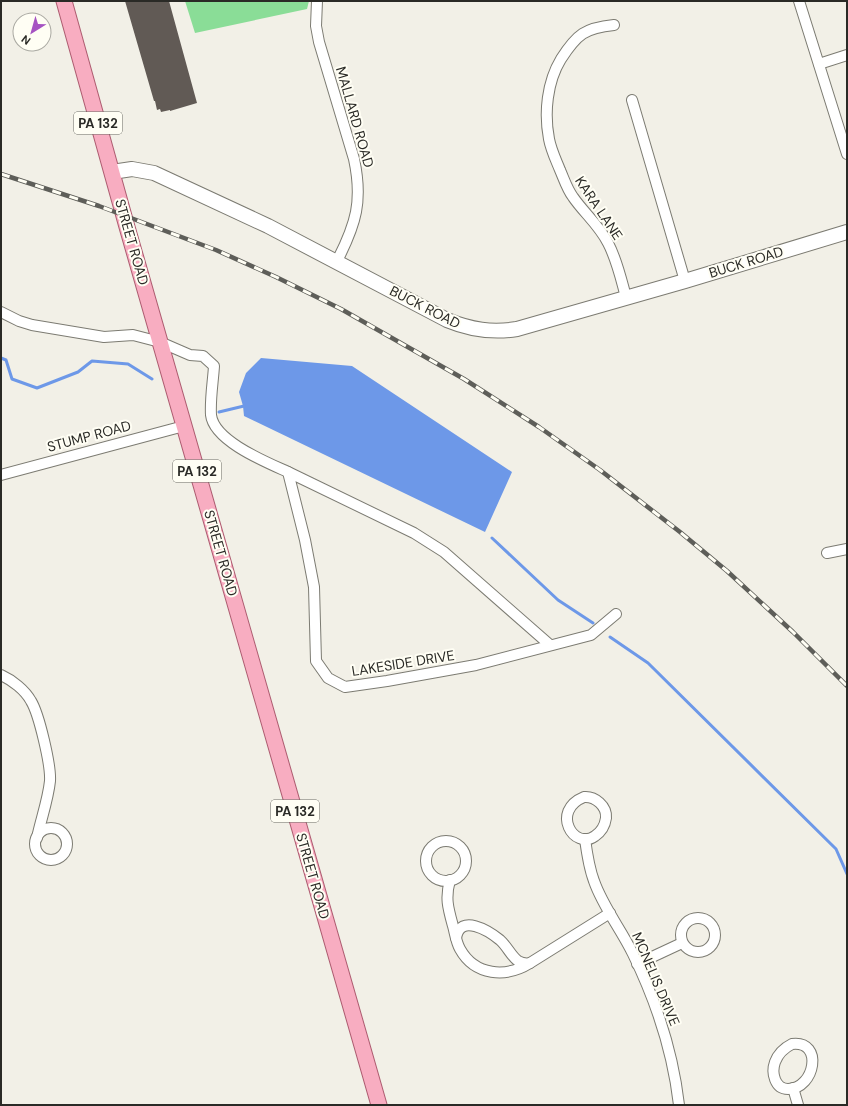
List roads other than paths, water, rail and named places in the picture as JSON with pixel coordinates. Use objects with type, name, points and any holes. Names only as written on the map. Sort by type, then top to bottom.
[{"type":"main road","name":"STREET ROAD","points":[[64,1],[160,342],[379,1105]]},
{"type":"street","name":"MALLARD ROAD","points":[[317,1],[316,26],[319,42],[354,159],[357,174],[358,207],[349,238],[337,261]]},
{"type":"street","points":[[799,1],[847,154]]},
{"type":"street","name":"KARA LANE","points":[[614,25],[595,28],[585,32],[576,39],[567,50],[559,63],[551,84],[547,107],[547,124],[553,153],[566,185],[580,208],[600,230],[608,243],[614,256],[626,297]]},
{"type":"street","points":[[819,64],[847,55]]},
{"type":"street","points":[[632,100],[685,281]]},
{"type":"street","name":"BUCK ROAD","points":[[112,172],[132,169],[154,173],[261,223],[337,261],[447,320],[474,330],[503,331],[517,329],[685,281],[847,232]]},
{"type":"street","points":[[1,312],[19,321],[32,325],[104,337],[133,335],[160,342],[190,355],[203,356],[214,366],[211,416],[215,426],[224,437],[234,445],[414,533],[444,552],[550,645]]},
{"type":"street","name":"STUMP ROAD","points":[[1,475],[184,426]]},
{"type":"street","name":"LAKESIDE DRIVE","points":[[288,472],[305,540],[314,587],[316,661],[328,678],[345,686],[387,681],[476,665],[591,635],[616,614]]},
{"type":"street","points":[[827,553],[847,549]]},
{"type":"street","points":[[1,676],[13,682],[31,700],[47,754],[50,769],[48,790],[37,838]]},
{"type":"street","points":[[587,797],[600,803],[606,813],[602,828],[598,834],[592,838],[585,839],[578,838],[573,833],[568,827],[567,820],[571,805],[577,800],[587,797]]},
{"type":"street","name":"MCNELIS DRIVE","points":[[585,839],[588,860],[594,881],[633,953],[654,1002],[672,1061],[679,1105]]},
{"type":"street","points":[[450,880],[447,904],[460,949],[473,964],[488,972],[498,973],[522,969],[610,912]]},
{"type":"street","points":[[456,938],[460,927],[466,925],[476,926],[500,940],[520,962],[530,963]]},
{"type":"street","points":[[637,964],[682,943]]},
{"type":"street","points":[[792,1044],[799,1044],[810,1050],[812,1065],[806,1081],[793,1088],[788,1089],[778,1084],[774,1071],[775,1062],[786,1047],[792,1044]]},
{"type":"street","points":[[793,1088],[798,1105]]},
{"type":"water","points":[[261,358],[352,366],[512,472],[485,532],[244,416],[239,392],[246,373]]},
{"type":"waterway","points":[[1,358],[6,360],[12,379],[37,388],[78,372],[92,361],[128,364],[152,379]]},
{"type":"waterway","points":[[219,412],[244,406]]},
{"type":"waterway","points":[[492,538],[558,600],[593,623]]},
{"type":"waterway","points":[[610,637],[648,663],[836,849],[847,874]]},
{"type":"railway","points":[[1,174],[99,206],[216,250],[341,309],[464,379],[539,427],[600,470],[680,532],[727,571],[793,632],[847,686]]}]
